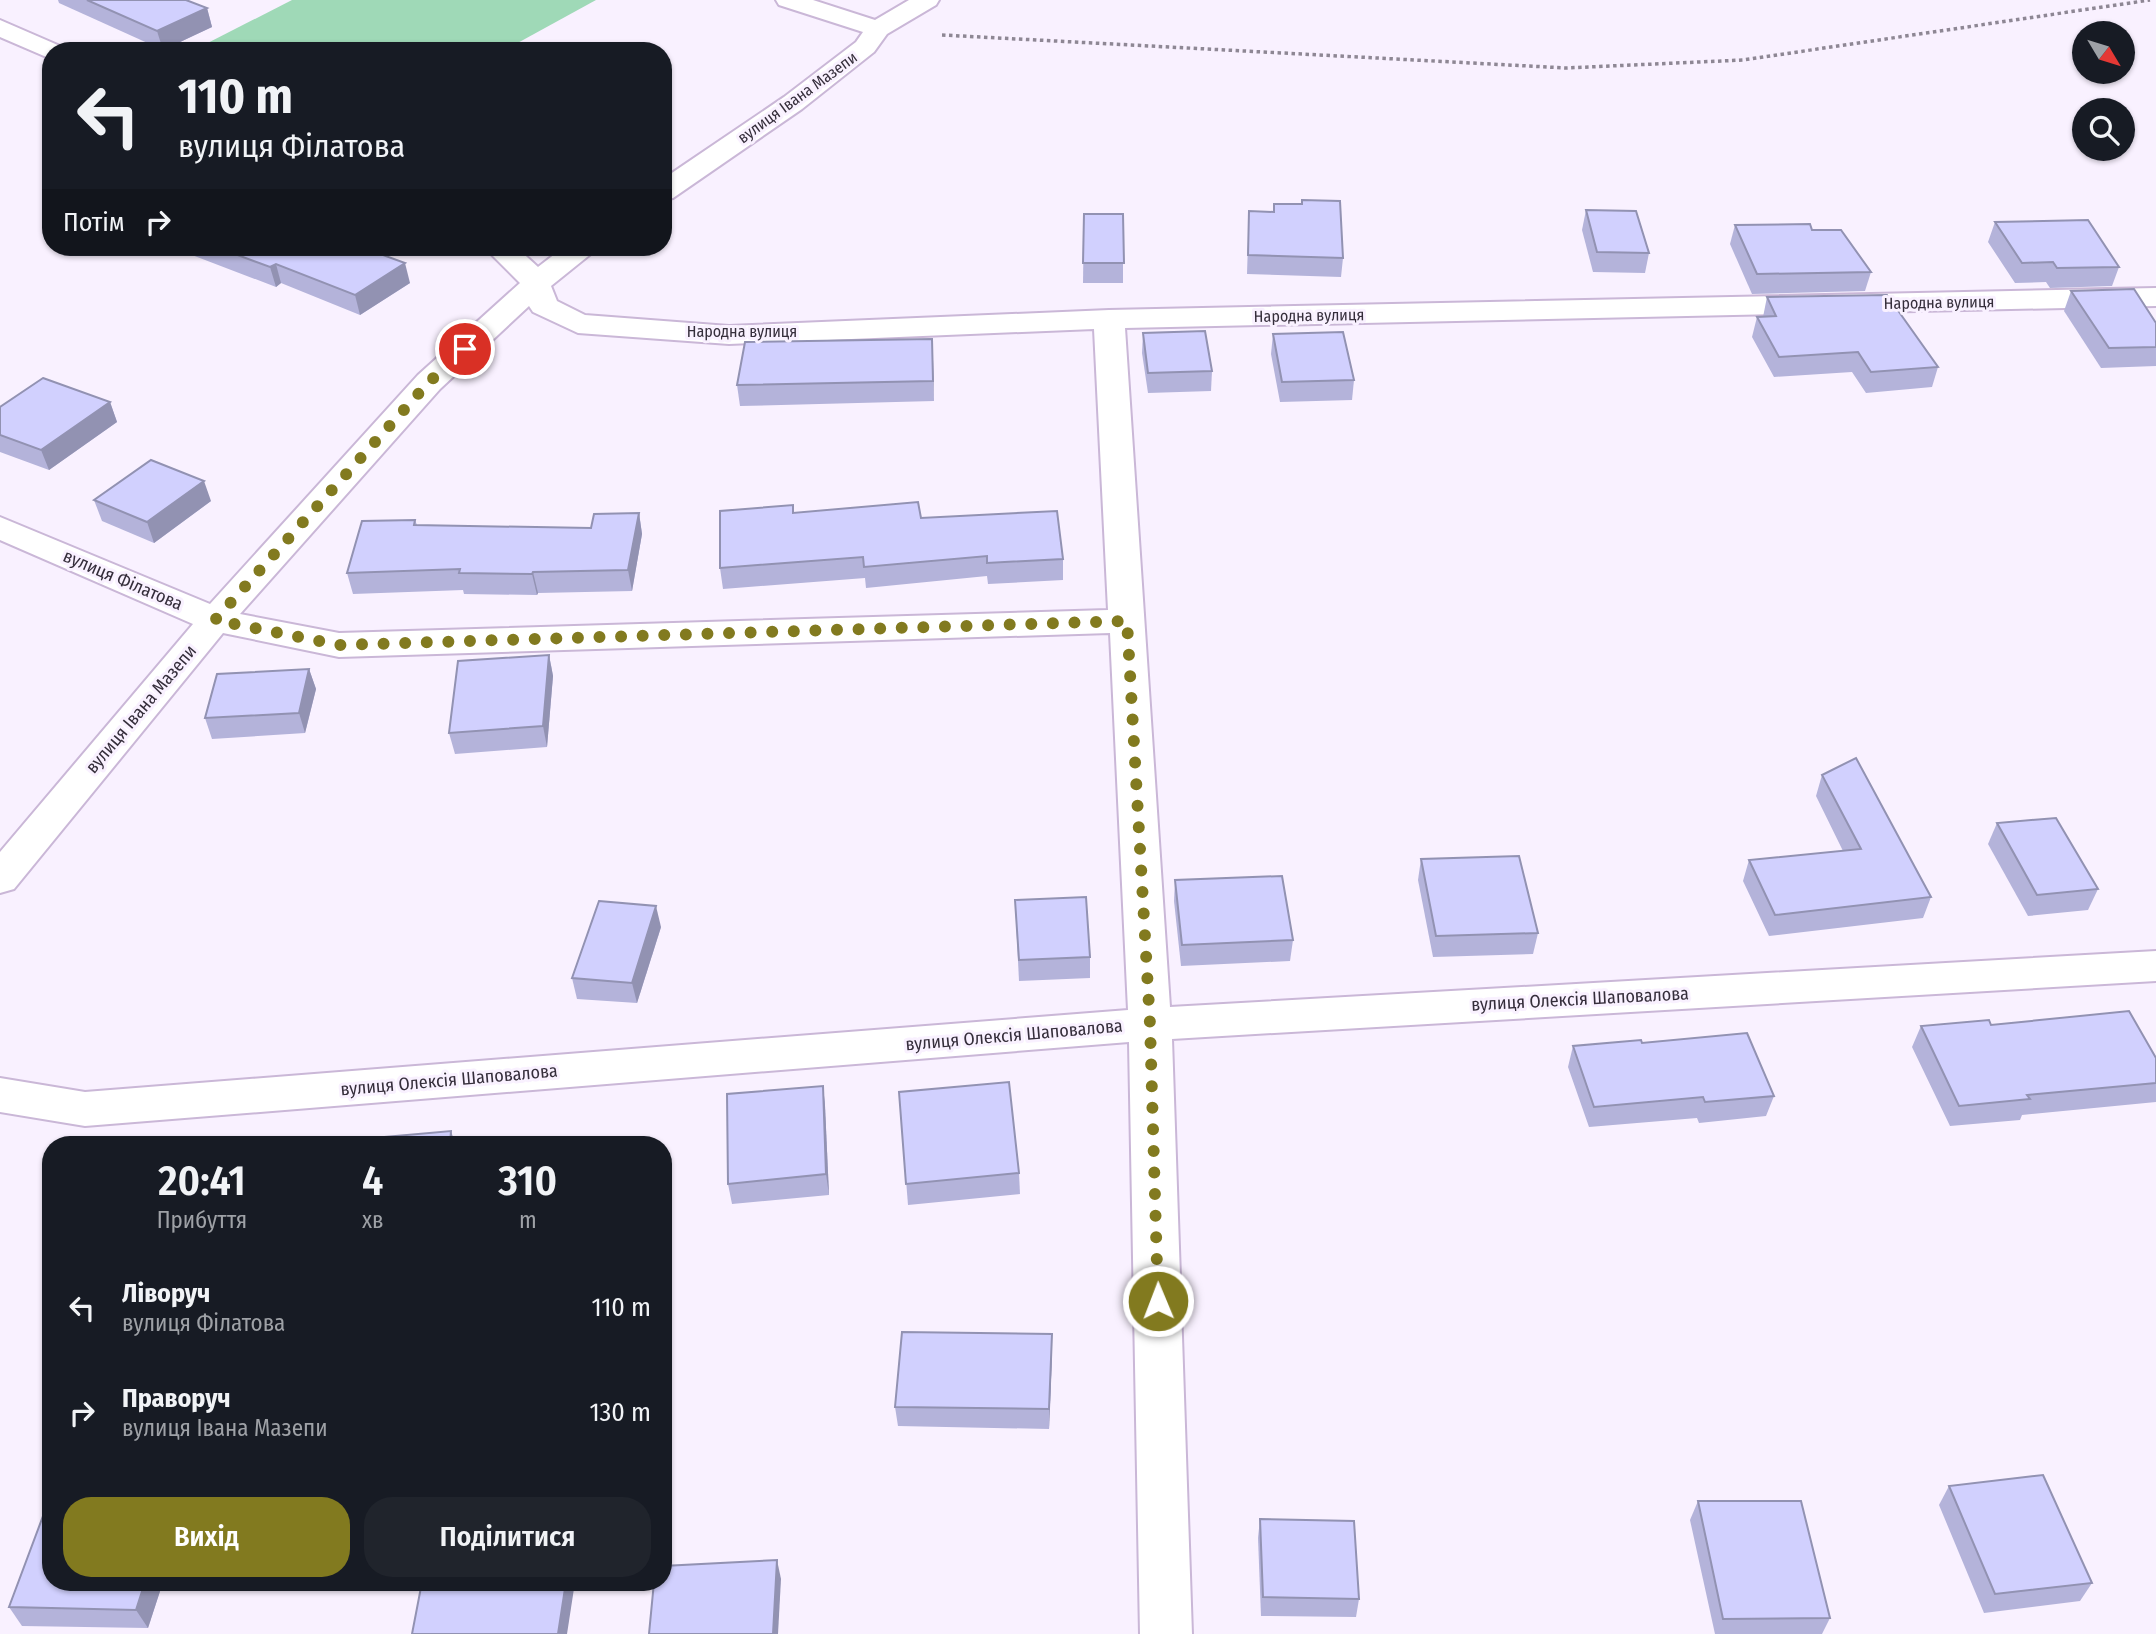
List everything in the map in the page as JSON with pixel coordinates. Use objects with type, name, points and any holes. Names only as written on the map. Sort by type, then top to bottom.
[{"type":"street","points":[[788,0],[878,29]]},
{"type":"street","name":"вулиця Івана Мазепи","points":[[672,186],[793,103],[865,47],[878,29],[927,0]]},
{"type":"street","points":[[0,28],[42,47]]},
{"type":"street","name":"Народна вулиця","points":[[510,256],[529,271],[537,283],[544,306],[578,324],[729,335],[1109,319],[2156,297]]},
{"type":"street","name":"вулиця Івана Мазепи","points":[[0,879],[215,620],[429,382],[537,283],[571,256]]},
{"type":"street","points":[[1109,319],[1150,1024],[1166,1634]]},
{"type":"street","name":"вулиця Філатова","points":[[0,527],[215,620],[339,645],[1127,621]]},
{"type":"street","name":"вулиця Олексія Шаповалова","points":[[0,1095],[85,1109],[1150,1024],[2156,966]]},
{"type":"path","points":[[878,29],[979,38],[1566,68],[1743,60],[2150,0]]},
{"type":"green space","points":[[292,0],[596,0],[519,42],[210,42]]},
{"type":"building","points":[[87,0],[186,0],[207,8],[157,31]]},
{"type":"building","points":[[1302,200],[1340,201],[1343,258],[1248,255],[1249,211],[1274,212],[1274,204],[1302,204]]},
{"type":"building","points":[[1586,210],[1636,211],[1649,253],[1597,252]]},
{"type":"building","points":[[1084,214],[1123,214],[1124,263],[1083,263]]},
{"type":"building","points":[[2088,220],[2119,267],[2057,268],[2053,262],[2022,263],[1995,222]]},
{"type":"building","points":[[1810,224],[1812,230],[1841,230],[1871,272],[1757,274],[1735,225]]},
{"type":"building","points":[[240,256],[386,256],[405,263],[355,295],[276,264],[270,267]]},
{"type":"building","points":[[2134,289],[2156,323],[2156,347],[2109,348],[2071,291]]},
{"type":"building","points":[[1887,295],[1938,367],[1871,372],[1858,352],[1779,357],[1757,317],[1776,316],[1767,297]]},
{"type":"building","points":[[1205,331],[1212,371],[1148,373],[1143,333]]},
{"type":"building","points":[[1343,332],[1354,380],[1282,382],[1273,334]]},
{"type":"building","points":[[932,339],[933,381],[737,385],[745,342]]},
{"type":"building","points":[[43,378],[110,402],[41,450],[0,435],[0,407]]},
{"type":"building","points":[[151,460],[204,481],[147,522],[94,500]]},
{"type":"building","points":[[918,502],[921,518],[1057,511],[1063,559],[987,563],[987,556],[864,567],[863,557],[720,568],[720,511],[793,505],[793,513]]},
{"type":"building","points":[[639,513],[628,570],[532,574],[459,573],[460,569],[347,573],[362,521],[415,520],[414,525],[591,528],[594,514]]},
{"type":"building","points":[[549,655],[543,726],[449,733],[458,661]]},
{"type":"building","points":[[309,669],[299,713],[205,718],[217,674]]},
{"type":"building","points":[[1856,758],[1931,897],[1775,915],[1749,860],[1861,849],[1822,775]]},
{"type":"building","points":[[2056,818],[2098,889],[2037,895],[1997,823]]},
{"type":"building","points":[[1519,856],[1538,933],[1436,936],[1421,859]]},
{"type":"building","points":[[1282,876],[1293,940],[1182,945],[1175,880]]},
{"type":"building","points":[[1086,897],[1090,957],[1019,960],[1015,900]]},
{"type":"building","points":[[599,901],[656,906],[632,983],[572,978]]},
{"type":"building","points":[[2129,1011],[2156,1058],[2156,1083],[2027,1095],[2030,1099],[1959,1106],[1921,1026],[1989,1020],[1991,1025]]},
{"type":"building","points":[[1747,1033],[1774,1096],[1705,1102],[1703,1097],[1594,1107],[1573,1046],[1641,1040],[1642,1043]]},
{"type":"building","points":[[1009,1082],[1019,1173],[906,1184],[899,1092]]},
{"type":"building","points":[[823,1086],[826,1174],[728,1184],[727,1094]]},
{"type":"building","points":[[451,1131],[451,1136],[395,1136]]},
{"type":"building","points":[[902,1332],[1052,1334],[1049,1409],[895,1407]]},
{"type":"building","points":[[2043,1475],[2092,1583],[1995,1594],[1949,1486]]},
{"type":"building","points":[[1698,1501],[1801,1501],[1830,1618],[1723,1619]]},
{"type":"building","points":[[42,1519],[42,1591],[142,1591],[136,1610],[9,1607]]},
{"type":"building","points":[[1260,1519],[1354,1521],[1359,1599],[1263,1597]]},
{"type":"building","points":[[777,1560],[773,1634],[649,1634],[653,1591],[672,1591],[672,1566]]},
{"type":"building","points":[[420,1591],[565,1591],[558,1634],[412,1634]]},
{"type":"route","points":[[465,349],[429,382],[215,620],[339,645],[1127,621],[1150,1024],[1158,1301]]}]
